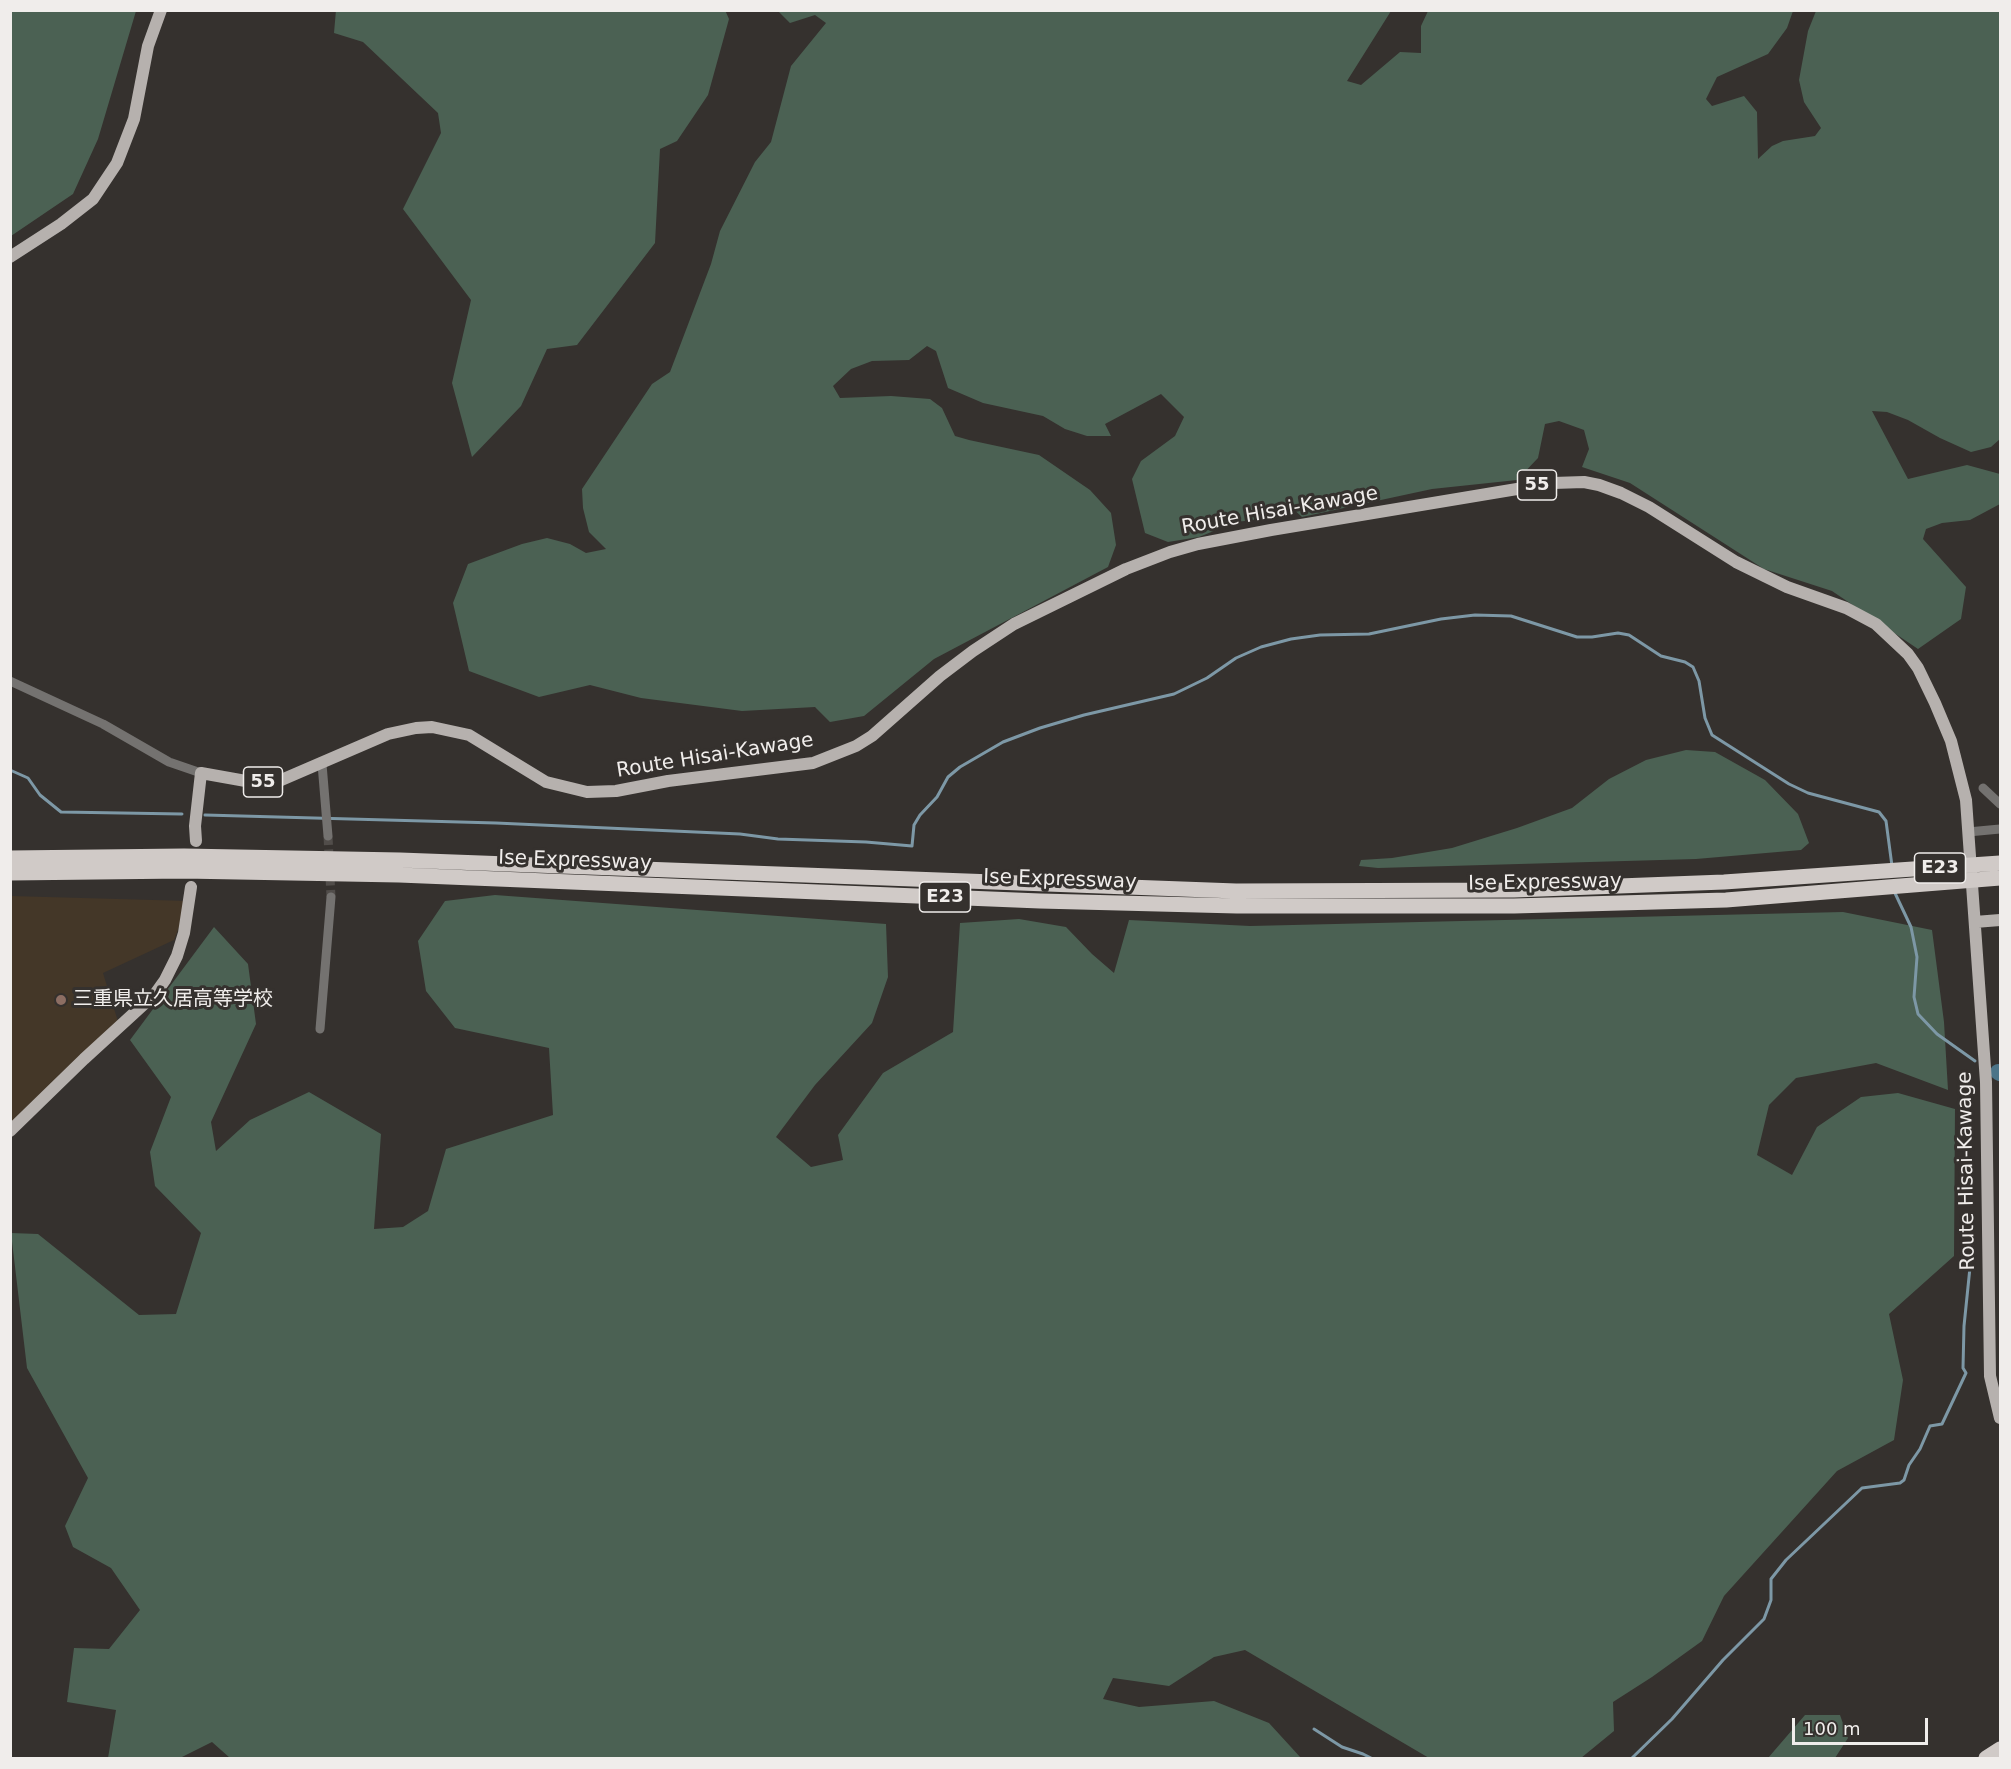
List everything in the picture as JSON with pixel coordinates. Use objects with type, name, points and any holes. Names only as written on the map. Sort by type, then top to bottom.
[{"type":"highway","name":"Ise Expressway","points":[[10,858],[184,856],[400,860],[1236,891],[1514,890],[1724,882],[2001,878]]},
{"type":"highway","name":"Ise Expressway","points":[[10,873],[184,871],[399,875],[1040,901],[1237,906],[1514,906],[1726,900],[2001,863]]},
{"type":"highway","points":[[1986,1758],[2001,1749]]},
{"type":"main road","points":[[10,256],[61,224],[93,199],[117,163],[134,119],[148,46],[161,10]]},
{"type":"main road","name":"Route Hisai-Kawage","points":[[201,773],[257,783],[279,781],[388,734],[432,727],[469,735],[546,782],[586,792],[616,791],[668,781],[799,766],[827,759],[872,736],[940,676],[1014,624],[1116,573],[1170,552],[1198,544],[1552,483],[1584,482],[1621,493],[1679,524],[1736,562],[1787,587],[1861,614],[1887,633],[1908,654],[1918,668],[1935,703],[1959,767],[1966,800],[1986,1082],[1990,1377],[2001,1418]]},
{"type":"main road","points":[[196,841],[195,826],[201,773]]},
{"type":"main road","points":[[10,1131],[155,994],[177,956],[184,933],[191,887]]},
{"type":"main road","points":[[1975,922],[2001,920]]},
{"type":"street","points":[[10,681],[103,724],[169,762],[201,773]]},
{"type":"street","points":[[322,764],[328,836]]},
{"type":"street","points":[[1983,788],[2001,804]]},
{"type":"street","points":[[1968,832],[2001,829]]},
{"type":"street","points":[[320,1029],[331,897]]},
{"type":"shaded area","name":"三重県立久居高等学校","points":[[11,896],[189,901],[174,940],[103,973],[120,1028],[11,1131]]},
{"type":"green space","points":[[11,10],[136,11],[98,139],[73,194],[11,236]]},
{"type":"green space","points":[[336,10],[725,10],[729,19],[708,95],[677,141],[660,149],[655,243],[577,345],[547,349],[521,406],[472,457],[452,383],[471,300],[403,209],[441,133],[438,113],[363,42],[334,33]]},
{"type":"green space","points":[[778,11],[1391,11],[1347,81],[1361,85],[1400,52],[1421,53],[1421,26],[1428,11],[1793,11],[1787,28],[1768,54],[1717,77],[1706,99],[1712,106],[1744,96],[1757,112],[1758,159],[1772,146],[1783,141],[1815,136],[1821,128],[1804,102],[1799,80],[1808,31],[1816,11],[2000,11],[2000,439],[1991,447],[1971,452],[1908,420],[1887,412],[1872,411],[1908,479],[1967,465],[2000,474],[2000,504],[1970,520],[1942,523],[1926,529],[1923,539],[1966,587],[1961,619],[1918,649],[1832,591],[1764,569],[1630,483],[1582,467],[1589,449],[1584,430],[1559,421],[1545,424],[1538,458],[1517,480],[1432,489],[1302,517],[1289,505],[1253,520],[1236,522],[1199,537],[1168,542],[1145,533],[1132,479],[1141,461],[1175,436],[1184,417],[1161,394],[1105,424],[1111,436],[1087,436],[1065,429],[1043,416],[983,403],[948,388],[936,351],[927,346],[909,360],[872,361],[851,369],[833,386],[840,398],[891,396],[930,399],[942,408],[955,436],[1039,455],[1090,490],[1111,513],[1116,545],[1108,567],[934,659],[864,716],[830,722],[815,707],[742,711],[641,698],[590,685],[539,697],[469,671],[453,603],[468,564],[522,544],[547,538],[570,544],[586,553],[606,549],[589,532],[583,508],[582,489],[652,384],[670,372],[711,264],[720,231],[755,162],[771,142],[791,66],[826,23],[815,15],[790,23]]},
{"type":"green space","points":[[1686,750],[1715,752],[1765,780],[1798,814],[1809,843],[1801,850],[1696,859],[1378,868],[1359,866],[1361,860],[1392,858],[1452,848],[1517,828],[1572,808],[1609,779],[1646,760]]},
{"type":"green space","points":[[495,895],[886,924],[888,977],[872,1023],[815,1085],[776,1137],[811,1167],[843,1160],[838,1135],[883,1073],[953,1032],[960,923],[1019,919],[1066,927],[1114,973],[1129,920],[1250,926],[1843,912],[1932,930],[1944,1022],[1948,1090],[1876,1063],[1796,1078],[1769,1105],[1757,1155],[1792,1175],[1817,1127],[1861,1097],[1898,1093],[1955,1109],[1954,1256],[1889,1314],[1903,1380],[1894,1440],[1837,1471],[1724,1596],[1702,1641],[1613,1702],[1614,1731],[1581,1758],[1429,1758],[1245,1650],[1214,1657],[1169,1686],[1113,1678],[1103,1699],[1139,1707],[1214,1701],[1269,1723],[1301,1758],[230,1758],[212,1742],[180,1758],[108,1758],[116,1710],[67,1702],[74,1648],[109,1649],[140,1610],[111,1568],[73,1547],[65,1526],[88,1478],[27,1368],[11,1233],[38,1234],[139,1315],[176,1314],[201,1233],[155,1186],[150,1152],[171,1097],[130,1040],[214,927],[248,964],[256,1024],[211,1122],[216,1151],[250,1120],[309,1092],[381,1134],[374,1229],[403,1227],[428,1211],[446,1149],[553,1115],[549,1048],[455,1028],[426,991],[418,941],[445,901]]},
{"type":"green space","points":[[1805,1715],[1840,1715],[1848,1738],[1835,1758],[1768,1758]]},
{"type":"waterway","points":[[205,815],[496,823],[740,834],[778,839],[912,846],[914,825],[937,797],[948,777],[960,767],[1003,742],[1084,715],[1174,694],[1207,678],[1236,658],[1261,647],[1291,639],[1320,635],[1369,634],[1441,619],[1475,615],[1511,616],[1577,637],[1618,633],[1629,635],[1661,656],[1685,662],[1693,667],[1699,681],[1705,718],[1712,735],[1789,784],[1808,793],[1879,812],[1886,821],[1892,866]]},
{"type":"waterway","points":[[10,770],[28,778],[40,795],[61,812],[182,814]]},
{"type":"waterway","points":[[1894,891],[1911,927],[1917,957],[1914,997],[1918,1014],[1937,1034],[1975,1061]]},
{"type":"waterway","points":[[1632,1758],[1672,1719],[1723,1660],[1764,1619],[1771,1600],[1771,1579],[1786,1560],[1862,1488],[1900,1483],[1904,1480],[1909,1465],[1920,1449],[1930,1426],[1942,1424],[1966,1373],[1963,1368],[1964,1326],[1973,1238]]},
{"type":"waterway","points":[[1314,1729],[1342,1747],[1371,1758]]},
{"type":"tunnel","points":[[328,836],[331,897]]},
{"type":"place","name":"三重県立久居高等学校","points":[[61,1000]]}]
